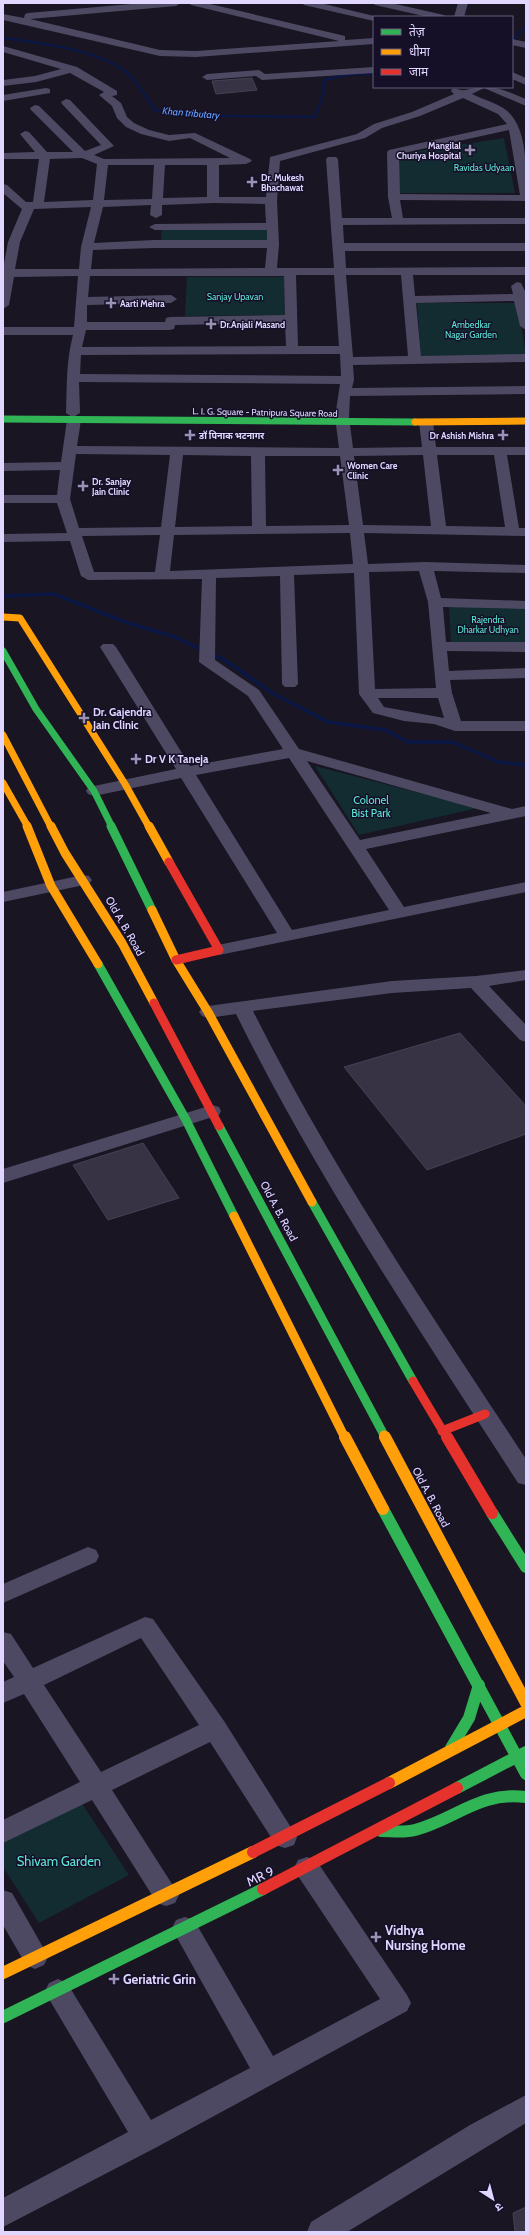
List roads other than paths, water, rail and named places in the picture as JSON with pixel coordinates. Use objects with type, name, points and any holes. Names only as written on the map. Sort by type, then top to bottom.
[{"type":"main road","name":"L. I. G. Square - Patnipura Square Road","points":[[3,414],[426,422],[526,421]]},
{"type":"main road","name":"L. I. G. Square - Patnipura Square Road","points":[[343,420],[526,414]]},
{"type":"main road","name":"L. I. G. Square - Patnipura Square Road","points":[[3,419],[73,416]]},
{"type":"main road","points":[[3,617],[20,618],[125,784],[219,950],[176,960]]},
{"type":"main road","points":[[3,651],[36,709],[94,791],[176,960],[208,1012],[294,1171],[442,1431],[526,1568]]},
{"type":"main road","name":"Old A. B. Road","points":[[3,735],[66,853],[122,943],[526,1703]]},
{"type":"main road","points":[[3,783],[26,823],[51,886],[100,967],[185,1118],[342,1432],[526,1774]]},
{"type":"main road","points":[[442,1431],[485,1414]]},
{"type":"main road","points":[[449,1750],[467,1724],[474,1710],[479,1685]]},
{"type":"main road","points":[[3,1973],[285,1836],[449,1750],[526,1712]]},
{"type":"main road","name":"MR 9","points":[[3,2017],[307,1868],[526,1752]]},
{"type":"main road","points":[[376,1831],[416,1830],[502,1794],[521,1795],[526,1797]]},
{"type":"street","points":[[6,20],[75,7],[176,3]]},
{"type":"street","points":[[194,3],[360,42]]},
{"type":"street","points":[[307,3],[373,18]]},
{"type":"street","points":[[378,3],[436,16]]},
{"type":"street","points":[[460,16],[463,3]]},
{"type":"street","points":[[6,20],[27,20],[137,49],[160,53],[196,54],[373,41]]},
{"type":"street","points":[[513,42],[526,45]]},
{"type":"street","points":[[3,49],[73,69],[113,93],[104,95],[117,105],[122,118],[130,125],[145,132],[169,138],[191,135],[246,161]]},
{"type":"street","points":[[3,83],[36,79],[73,69]]},
{"type":"street","points":[[207,77],[259,73],[262,77],[373,70]]},
{"type":"street","points":[[513,75],[526,71]]},
{"type":"street","points":[[513,76],[526,82]]},
{"type":"street","points":[[394,197],[526,197],[524,170],[514,126],[502,112],[448,88]]},
{"type":"street","points":[[271,274],[273,244],[271,202],[276,163],[274,159],[360,136],[378,126],[416,114],[477,88]]},
{"type":"street","points":[[491,88],[526,103]]},
{"type":"street","points":[[3,98],[46,91]]},
{"type":"street","points":[[4,155],[45,157],[83,155],[109,146],[101,140],[66,102]]},
{"type":"street","points":[[35,108],[83,155],[104,162],[213,163],[246,161],[276,163]]},
{"type":"street","points":[[398,222],[394,197],[393,152],[514,126]]},
{"type":"street","points":[[25,134],[45,157]]},
{"type":"street","points":[[3,305],[8,242],[34,205],[45,157]]},
{"type":"street","points":[[332,159],[348,380],[344,392],[343,420],[355,530],[361,567],[367,694],[379,710],[455,726],[526,726]]},
{"type":"street","points":[[104,162],[98,204],[87,247],[81,301],[80,328],[75,351],[73,416],[63,499],[88,576],[162,576],[209,572],[426,566],[525,573]]},
{"type":"street","points":[[154,244],[160,162]]},
{"type":"street","points":[[213,163],[213,200]]},
{"type":"street","points":[[3,187],[23,206],[213,200],[271,202]]},
{"type":"street","points":[[336,222],[526,221]]},
{"type":"street","points":[[452,222],[458,247],[461,272]]},
{"type":"street","points":[[155,227],[272,226]]},
{"type":"street","points":[[87,247],[154,244],[273,244]]},
{"type":"street","points":[[338,247],[526,246]]},
{"type":"street","points":[[6,273],[290,274],[520,271],[526,326]]},
{"type":"street","points":[[169,351],[171,300],[177,273]]},
{"type":"street","points":[[406,273],[415,360]]},
{"type":"street","points":[[290,274],[292,350]]},
{"type":"street","points":[[408,300],[522,297]]},
{"type":"street","points":[[81,301],[171,300]]},
{"type":"street","points":[[3,331],[292,319]]},
{"type":"street","points":[[75,351],[292,350],[346,356],[415,360],[526,358]]},
{"type":"street","points":[[73,378],[348,380]]},
{"type":"street","points":[[344,392],[526,390]]},
{"type":"street","points":[[426,422],[440,530]]},
{"type":"street","points":[[69,450],[258,452],[526,451]]},
{"type":"street","points":[[162,576],[166,532],[177,451]]},
{"type":"street","points":[[3,538],[74,534],[166,532],[440,530],[520,532],[500,451]]},
{"type":"street","points":[[258,452],[259,531]]},
{"type":"street","points":[[3,467],[66,466]]},
{"type":"street","points":[[3,499],[63,499]]},
{"type":"street","points":[[426,566],[435,602],[444,693],[455,726]]},
{"type":"street","points":[[287,570],[290,684]]},
{"type":"street","points":[[209,572],[207,662],[254,693],[399,912]]},
{"type":"street","points":[[435,602],[526,606]]},
{"type":"street","points":[[439,646],[526,647]]},
{"type":"street","points":[[108,647],[287,935]]},
{"type":"street","points":[[442,676],[526,673]]},
{"type":"street","points":[[367,694],[444,693]]},
{"type":"street","points":[[94,791],[293,752],[519,812]]},
{"type":"street","points":[[356,846],[519,812]]},
{"type":"street","points":[[3,897],[83,880]]},
{"type":"street","points":[[219,950],[526,886]]},
{"type":"street","points":[[208,1012],[392,987],[476,982],[524,976]]},
{"type":"street","points":[[476,982],[526,1036]]},
{"type":"street","points":[[242,1008],[267,1060],[329,1168],[526,1477]]},
{"type":"street","points":[[3,1176],[185,1118],[212,1111]]},
{"type":"street","points":[[3,1594],[88,1556]]},
{"type":"street","points":[[3,1693],[145,1626],[215,1728],[285,1836]]},
{"type":"street","points":[[3,1641],[166,1895]]},
{"type":"street","points":[[3,1832],[97,1788],[215,1728]]},
{"type":"street","points":[[3,2213],[398,2004],[307,1868]]},
{"type":"street","points":[[3,1901],[36,1957]]},
{"type":"street","points":[[184,1928],[268,2073]]},
{"type":"street","points":[[58,1990],[147,2138]]},
{"type":"street","points":[[321,2232],[480,2134],[526,2108]]},
{"type":"waterway","name":"Khan tributary","points":[[513,41],[526,26]]},
{"type":"waterway","name":"Khan tributary","points":[[3,38],[83,52],[113,64],[125,71],[133,79],[155,110],[226,116],[315,117],[323,95],[324,80],[352,74],[373,74]]},
{"type":"waterway","points":[[3,596],[54,594],[128,623],[175,637],[204,651]]},
{"type":"waterway","points":[[211,654],[223,659],[274,694],[328,722],[386,730],[408,742],[452,742],[499,762],[526,765]]},
{"type":"place","name":"Mangilal Churiya Hospital","points":[[470,150]]},
{"type":"place","name":"Dr. Mukesh Bhachawat","points":[[252,182]]},
{"type":"place","name":"Aarti Mehra","points":[[111,303]]},
{"type":"place","name":"Dr.Anjali Masand","points":[[211,324]]},
{"type":"place","name":"डॉ पिनाक भटनागर","points":[[190,435]]},
{"type":"place","name":"Dr Ashish Mishra","points":[[503,435]]},
{"type":"place","name":"Women Care Clinic","points":[[338,470]]},
{"type":"place","name":"Dr. Sanjay Jain Clinic","points":[[83,486]]},
{"type":"place","name":"Dr. Gajendra Jain Clinic","points":[[84,718]]},
{"type":"place","name":"Dr V K Taneja","points":[[136,759]]},
{"type":"place","name":"Vidhya Nursing Home","points":[[376,1937]]},
{"type":"place","name":"Geriatric Grin","points":[[114,1979]]},
{"type":"park label","name":"Ravidas Udyaan","points":[[484,167]]},
{"type":"park label","name":"Sanjay Upavan","points":[[235,296]]},
{"type":"park label","name":"Ambedkar Nagar Garden","points":[[471,330]]},
{"type":"park label","name":"Rajendra Dharkar Udhyan","points":[[488,624]]},
{"type":"park label","name":"Colonel Bist Park","points":[[371,806]]},
{"type":"park label","name":"Shivam Garden","points":[[59,1861]]}]
